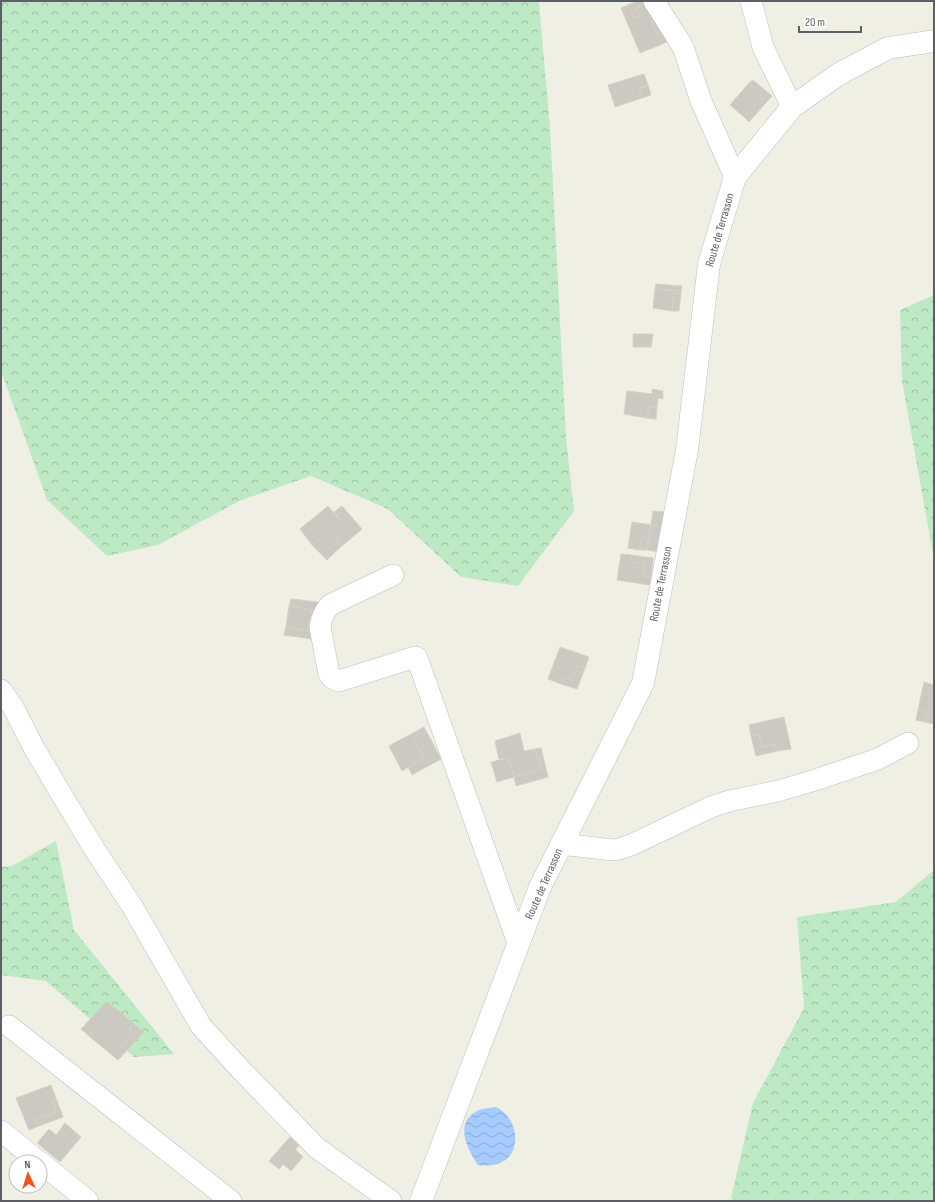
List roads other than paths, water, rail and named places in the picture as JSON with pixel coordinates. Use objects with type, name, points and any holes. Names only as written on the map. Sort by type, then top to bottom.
[{"type":"street","points":[[654,1],[683,47],[701,101],[735,177]]},
{"type":"street","points":[[751,1],[763,47],[792,107]]},
{"type":"street","name":"Route de Terrasson","points":[[421,1201],[540,886],[642,683],[686,450],[709,264],[735,177],[792,107],[839,74],[888,48],[934,41]]},
{"type":"street","points":[[393,575],[330,605],[324,613],[320,620],[320,627],[328,674],[332,678],[339,681],[415,657],[417,658],[518,943]]},
{"type":"street","points":[[1,690],[13,706],[34,748],[95,850],[132,906],[201,1026],[241,1070],[317,1148],[391,1201]]},
{"type":"street","points":[[561,844],[604,850],[619,849],[631,845],[729,800],[778,791],[833,774],[878,759],[908,742]]},
{"type":"street","points":[[9,1026],[231,1201]]},
{"type":"street","points":[[1,1131],[30,1154]]},
{"type":"street","points":[[48,1168],[88,1201]]},
{"type":"water","points":[[496,1107],[504,1112],[514,1128],[514,1147],[508,1158],[502,1162],[484,1166],[478,1165],[467,1144],[464,1129],[466,1122],[470,1116],[477,1111]]}]
